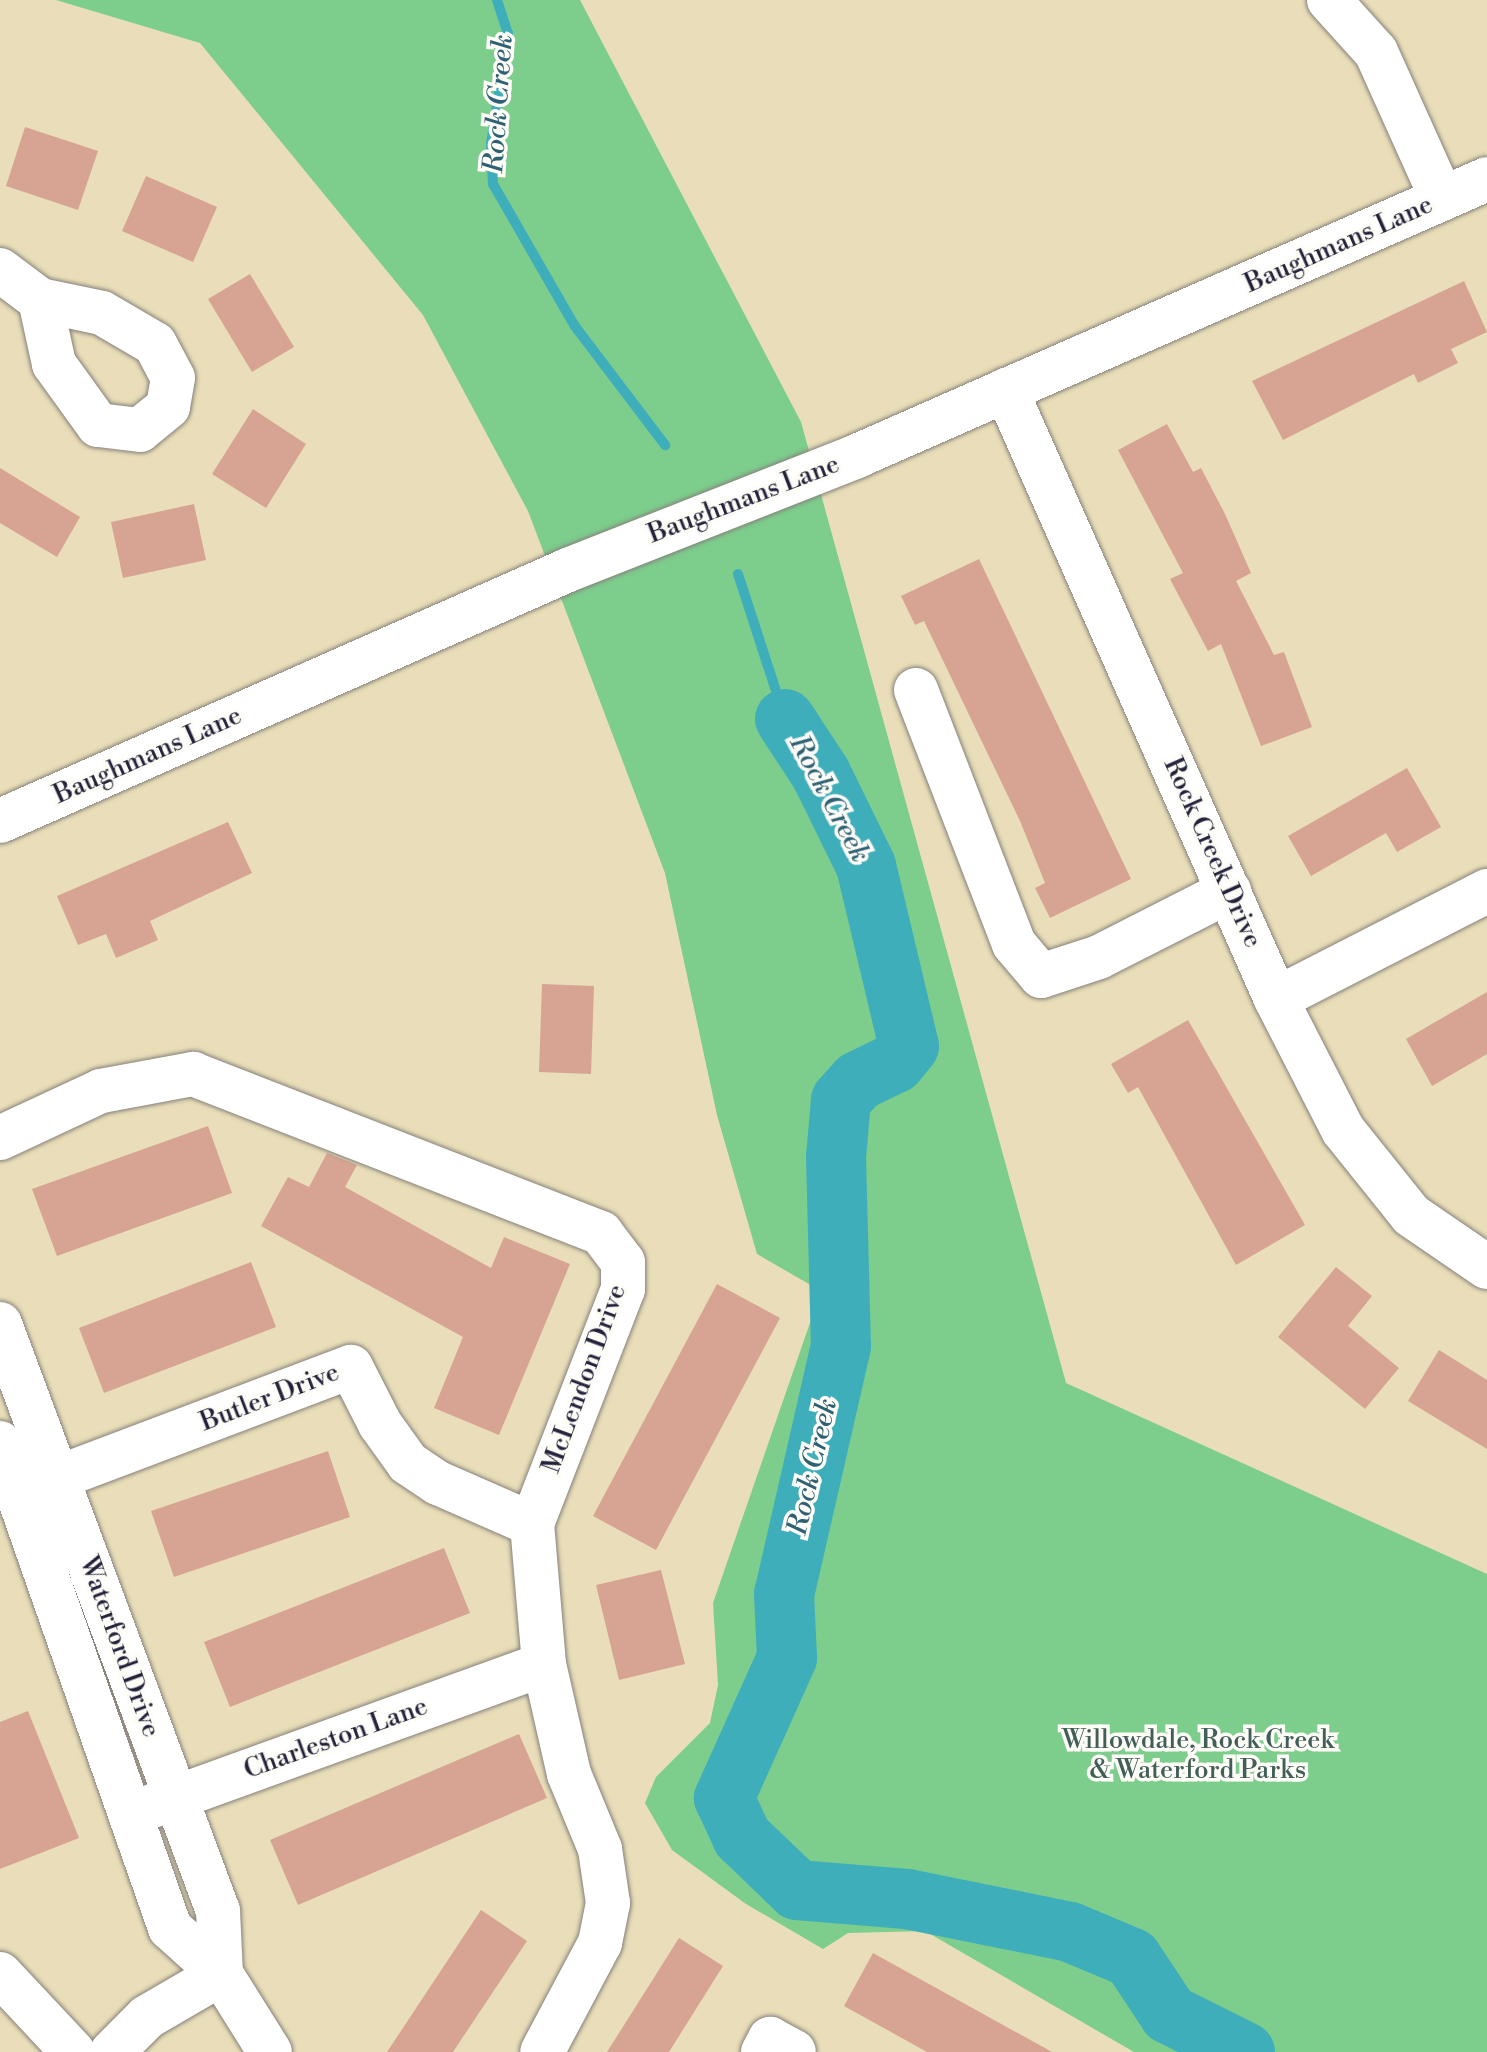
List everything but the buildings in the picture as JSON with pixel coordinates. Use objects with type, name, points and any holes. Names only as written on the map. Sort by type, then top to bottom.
[{"type":"street","points":[[1329,0],[1376,52],[1442,199]]},
{"type":"street","name":"Baughmans Lane","points":[[0,821],[568,570],[857,456],[1487,179]]},
{"type":"street","points":[[0,270],[40,300]]},
{"type":"street","name":"Rock Creek Drive","points":[[1006,390],[1276,999],[1343,1130],[1411,1215],[1487,1267]]},
{"type":"street","points":[[916,690],[1014,944],[1041,976],[1099,957],[1229,891]]},
{"type":"street","points":[[1276,999],[1487,891]]},
{"type":"street","name":"McLendon Drive","points":[[0,1138],[101,1091],[193,1074],[601,1233],[623,1262],[623,1289],[532,1524],[544,1664],[569,1774],[600,1849],[608,1903],[600,1943],[542,2052]]},
{"type":"street","name":"Waterford Drive","points":[[0,1324],[26,1490],[128,1815],[170,1928],[221,1974],[270,2052]]},
{"type":"street","name":"Butler Drive","points":[[26,1490],[351,1367],[380,1424],[408,1463],[438,1483],[532,1524]]},
{"type":"street","name":"Waterford Drive","points":[[0,1443],[26,1490],[172,1798],[218,1911],[221,1974]]},
{"type":"street","name":"Charleston Lane","points":[[128,1815],[544,1664]]},
{"type":"street","points":[[0,1974],[73,2052]]},
{"type":"street","points":[[112,2052],[147,2017],[221,1974]]},
{"type":"street","points":[[763,2052],[770,2039],[794,2052]]},
{"type":"green space","name":"Willowdale, Rock Creek & Waterford Parks","points":[[56,0],[580,0],[801,422],[1066,1383],[1487,1574],[1487,2052],[1134,2052],[925,1931],[848,1933],[823,1949],[746,1904],[672,1850],[645,1803],[656,1777],[710,1723],[718,1685],[713,1603],[821,1291],[757,1254],[717,1115],[665,873],[528,511],[423,315],[200,43]]},
{"type":"waterway","name":"Rock Creek","points":[[497,0],[508,33],[491,144],[493,184],[574,325],[665,445]]},
{"type":"waterway","name":"Rock Creek","points":[[738,574],[785,719]]},
{"type":"waterway","name":"Rock Creek","points":[[785,719],[821,774],[866,866],[909,1046],[895,1063],[858,1081],[841,1100],[836,1157],[841,1346],[784,1594],[787,1658],[724,1798],[742,1837],[797,1890],[907,1899],[1070,1932],[1132,1958],[1169,2014],[1245,2052]]}]
